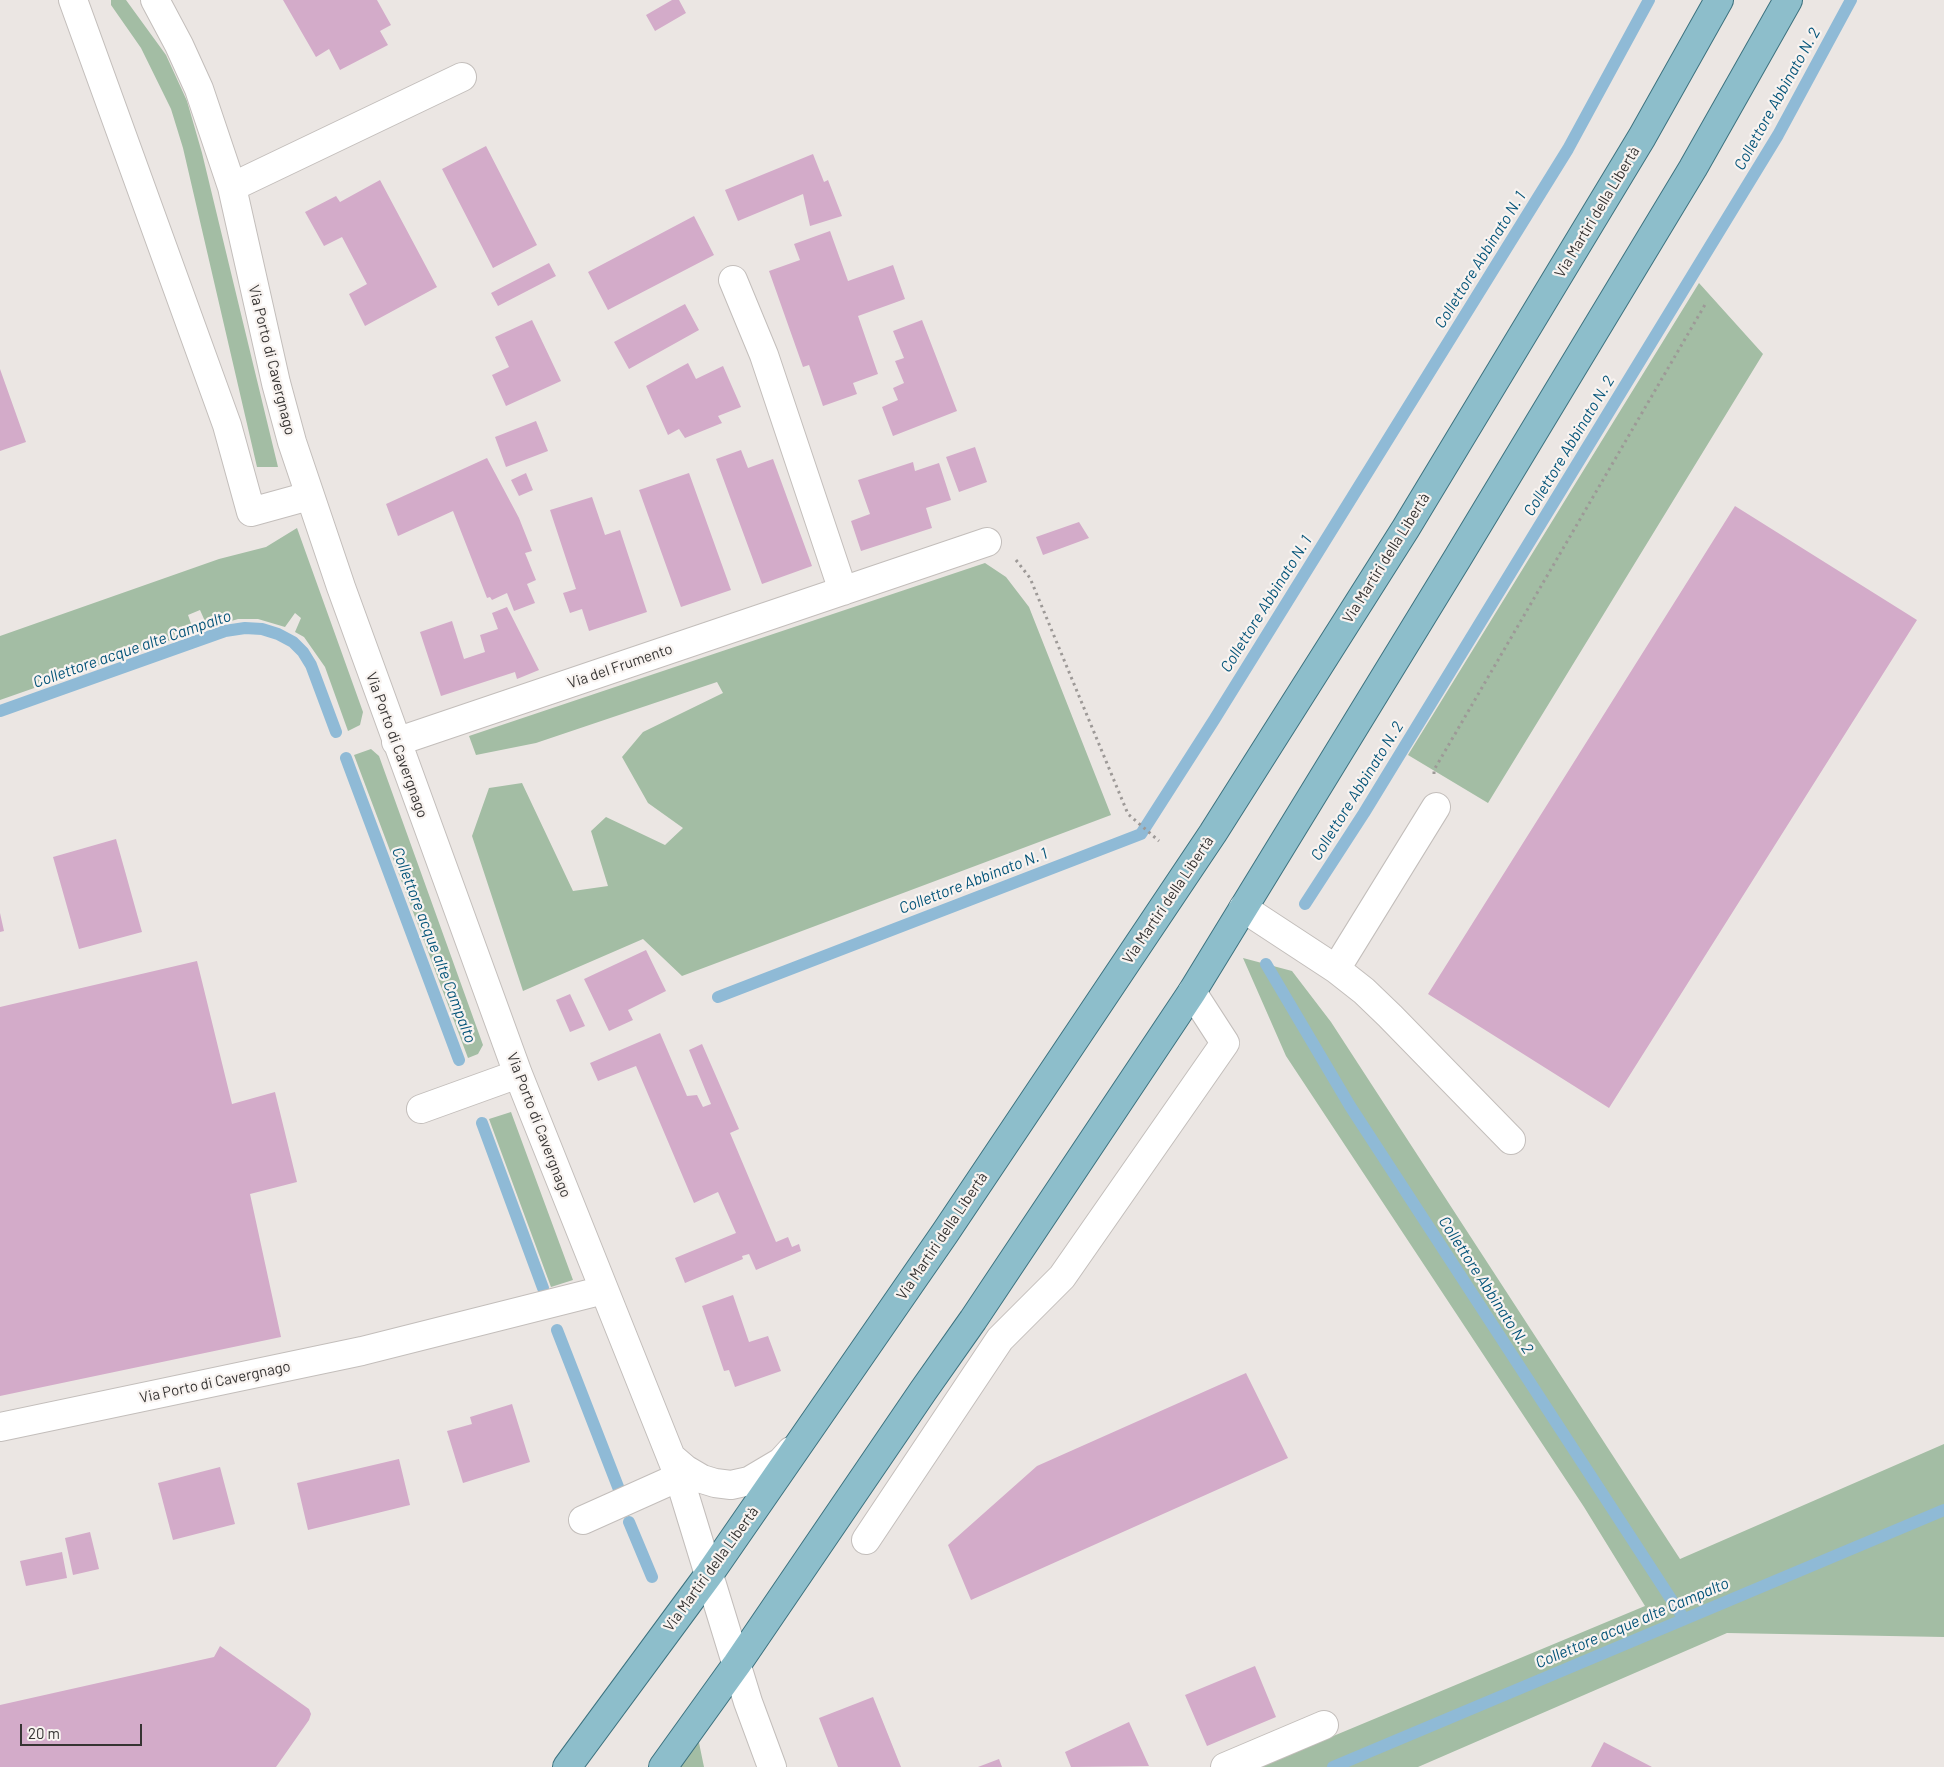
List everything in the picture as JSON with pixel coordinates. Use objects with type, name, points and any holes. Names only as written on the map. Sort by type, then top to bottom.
[{"type":"main road","name":"Via Martiri della Libertà","points":[[567,1767],[710,1573],[810,1429],[945,1233],[1213,833],[1406,528],[1642,138],[1719,0]]},
{"type":"main road","points":[[663,1767],[737,1664],[973,1320],[1192,992],[1694,168],[1788,0]]},
{"type":"street","points":[[73,0],[227,425],[251,512],[309,496]]},
{"type":"street","name":"Via Porto di Cavergnago","points":[[155,0],[180,44],[200,89],[232,187],[276,383],[309,496],[396,742],[518,1074],[675,1467],[710,1573],[748,1702],[772,1767]]},
{"type":"street","points":[[232,187],[462,77]]},
{"type":"street","points":[[733,280],[764,355],[843,591]]},
{"type":"street","name":"Via del Frumento","points":[[396,742],[987,542]]},
{"type":"street","points":[[1336,969],[1436,807]]},
{"type":"street","points":[[1243,908],[1336,969],[1377,1003],[1510,1140]]},
{"type":"street","points":[[866,1540],[1000,1339],[1062,1277],[1225,1043],[1192,992]]},
{"type":"street","points":[[421,1109],[518,1074]]},
{"type":"street","name":"Via Porto di Cavergnago","points":[[0,1427],[362,1350],[604,1290]]},
{"type":"street","points":[[973,1320],[1000,1339]]},
{"type":"street","points":[[583,1520],[675,1467],[715,1484],[731,1485],[749,1481],[781,1462],[810,1429]]},
{"type":"street","points":[[1225,1767],[1324,1725]]},
{"type":"path","points":[[1436,807],[1434,770],[1706,303]]},
{"type":"path","points":[[987,542],[1007,549],[1030,578],[1128,814],[1159,840]]},
{"type":"green space","points":[[111,0],[126,0],[166,55],[187,101],[202,153],[278,467],[257,467],[183,148],[171,109],[141,48],[111,5]]},
{"type":"green space","points":[[1699,283],[1763,354],[1488,803],[1408,755]]},
{"type":"green space","points":[[297,528],[363,712],[360,725],[348,731],[325,667],[304,637],[295,632],[301,618],[295,613],[285,627],[258,619],[238,619],[208,628],[200,610],[188,615],[194,632],[0,700],[0,636],[219,559],[266,547]]},
{"type":"green space","points":[[985,563],[1006,577],[1029,607],[1111,815],[682,976],[643,939],[523,991],[472,836],[489,788],[522,783],[573,891],[608,886],[591,831],[606,817],[665,845],[683,828],[648,803],[622,757],[643,732],[723,693],[717,682],[536,743],[476,755],[469,736]]},
{"type":"green space","points":[[371,749],[379,756],[483,1045],[478,1054],[468,1058],[354,755]]},
{"type":"green space","points":[[1243,958],[1292,971],[1331,1022],[1680,1559],[1944,1444],[1944,1637],[1727,1633],[1418,1767],[1259,1767],[1645,1606],[1584,1507],[1286,1056]]},
{"type":"green space","points":[[511,1112],[573,1280],[551,1287],[489,1119]]},
{"type":"green space","points":[[698,1738],[704,1767],[677,1767]]},
{"type":"building","points":[[283,0],[377,0],[391,25],[380,31],[388,45],[340,70],[329,49],[316,57]]},
{"type":"building","points":[[672,0],[679,0],[686,13],[655,31],[646,15]]},
{"type":"building","points":[[486,146],[537,245],[493,268],[442,169]]},
{"type":"building","points":[[813,154],[824,182],[828,180],[842,216],[810,226],[803,194],[738,221],[725,190]]},
{"type":"building","points":[[380,180],[437,287],[365,326],[349,294],[367,284],[342,237],[324,246],[305,212],[336,196],[340,202]]},
{"type":"building","points":[[694,216],[714,255],[608,310],[588,272]]},
{"type":"building","points":[[830,231],[848,281],[893,265],[905,299],[858,316],[878,374],[853,383],[857,394],[823,406],[809,365],[803,367],[769,271],[800,260],[794,244]]},
{"type":"building","points":[[549,263],[556,276],[498,306],[491,293]]},
{"type":"building","points":[[685,304],[699,330],[629,369],[614,342]]},
{"type":"building","points":[[532,320],[561,381],[506,406],[492,375],[509,367],[495,337]]},
{"type":"building","points":[[922,320],[957,411],[893,436],[882,407],[898,400],[893,388],[904,383],[895,361],[904,358],[893,331]]},
{"type":"building","points":[[688,363],[696,379],[723,366],[741,407],[718,416],[722,423],[685,438],[679,429],[668,435],[646,386]]},
{"type":"building","points":[[0,369],[26,442],[0,451]]},
{"type":"building","points":[[536,421],[548,451],[506,467],[495,437]]},
{"type":"building","points":[[975,447],[987,482],[959,492],[946,457]]},
{"type":"building","points":[[741,450],[748,468],[773,459],[812,566],[762,584],[716,459]]},
{"type":"building","points":[[487,458],[519,518],[532,551],[525,553],[536,580],[527,584],[535,603],[514,611],[507,593],[492,600],[490,597],[487,598],[453,511],[398,536],[386,504]]},
{"type":"building","points":[[913,462],[915,471],[939,463],[951,500],[926,508],[932,528],[861,551],[851,521],[870,514],[858,480]]},
{"type":"building","points":[[526,473],[533,490],[519,496],[511,480]]},
{"type":"building","points":[[689,473],[731,590],[681,607],[639,490]]},
{"type":"building","points":[[592,497],[605,535],[620,530],[647,612],[589,631],[582,609],[570,613],[563,593],[576,589],[550,510]]},
{"type":"building","points":[[1735,506],[1917,620],[1609,1108],[1428,994]]},
{"type":"building","points":[[1079,522],[1089,538],[1043,555],[1036,537]]},
{"type":"building","points":[[507,607],[539,670],[517,679],[515,672],[441,696],[420,632],[452,621],[464,659],[485,652],[480,635],[498,629],[492,613]]},
{"type":"building","points":[[116,839],[142,932],[79,949],[53,857]]},
{"type":"building","points":[[0,913],[4,931],[0,932]]},
{"type":"building","points":[[646,950],[666,991],[628,1010],[633,1020],[609,1031],[584,979]]},
{"type":"building","points":[[197,961],[232,1104],[275,1092],[297,1182],[250,1194],[281,1337],[0,1396],[0,1007]]},
{"type":"building","points":[[570,994],[585,1026],[570,1032],[556,1000]]},
{"type":"building","points":[[660,1033],[687,1096],[697,1095],[703,1107],[711,1104],[689,1050],[702,1044],[739,1129],[730,1133],[776,1242],[788,1237],[792,1247],[799,1244],[801,1251],[756,1270],[749,1254],[742,1256],[743,1259],[685,1283],[675,1258],[736,1233],[718,1192],[694,1203],[636,1066],[598,1081],[590,1063]]},
{"type":"building","points":[[733,1295],[749,1342],[768,1336],[781,1371],[735,1387],[729,1370],[724,1371],[702,1306]]},
{"type":"building","points":[[1246,1373],[1288,1458],[971,1600],[948,1545],[1037,1466]]},
{"type":"building","points":[[512,1404],[530,1462],[463,1483],[447,1431],[472,1424],[470,1417]]},
{"type":"building","points":[[399,1459],[410,1505],[308,1530],[297,1483]]},
{"type":"building","points":[[220,1467],[235,1524],[173,1540],[158,1483]]},
{"type":"building","points":[[90,1532],[99,1569],[73,1575],[65,1538]]},
{"type":"building","points":[[62,1552],[67,1578],[26,1586],[20,1561]]},
{"type":"building","points":[[220,1646],[309,1709],[311,1714],[309,1720],[276,1767],[0,1767],[0,1705],[214,1657]]},
{"type":"building","points":[[1255,1666],[1276,1717],[1207,1746],[1185,1695]]},
{"type":"building","points":[[873,1697],[901,1767],[838,1767],[819,1718]]},
{"type":"building","points":[[1129,1722],[1149,1766],[1071,1767],[1065,1752]]},
{"type":"building","points":[[1604,1742],[1652,1767],[1591,1767]]},
{"type":"building","points":[[999,1759],[1002,1767],[978,1767]]},
{"type":"waterway","name":"Collettore Abbinato N. 1","points":[[718,997],[1141,834],[1214,720],[1568,149],[1649,0]]},
{"type":"waterway","name":"Collettore Abbinato N. 2","points":[[1305,904],[1364,813],[1778,135],[1851,0]]},
{"type":"waterway","name":"Collettore acque alte Campalto","points":[[0,711],[225,631],[245,628],[262,629],[278,634],[293,642],[303,652],[311,665],[336,732]]},
{"type":"waterway","name":"Collettore acque alte Campalto","points":[[346,758],[459,1060]]},
{"type":"waterway","name":"Collettore Abbinato N. 2","points":[[1266,964],[1350,1106],[1684,1619]]},
{"type":"waterway","name":"Collettore acque alte Campalto","points":[[482,1123],[543,1288]]},
{"type":"waterway","name":"Collettore acque alte Campalto","points":[[557,1330],[620,1492]]},
{"type":"waterway","name":"Collettore acque alte Campalto","points":[[1333,1767],[1944,1510]]},
{"type":"waterway","name":"Collettore acque alte Campalto","points":[[629,1522],[652,1577]]}]
